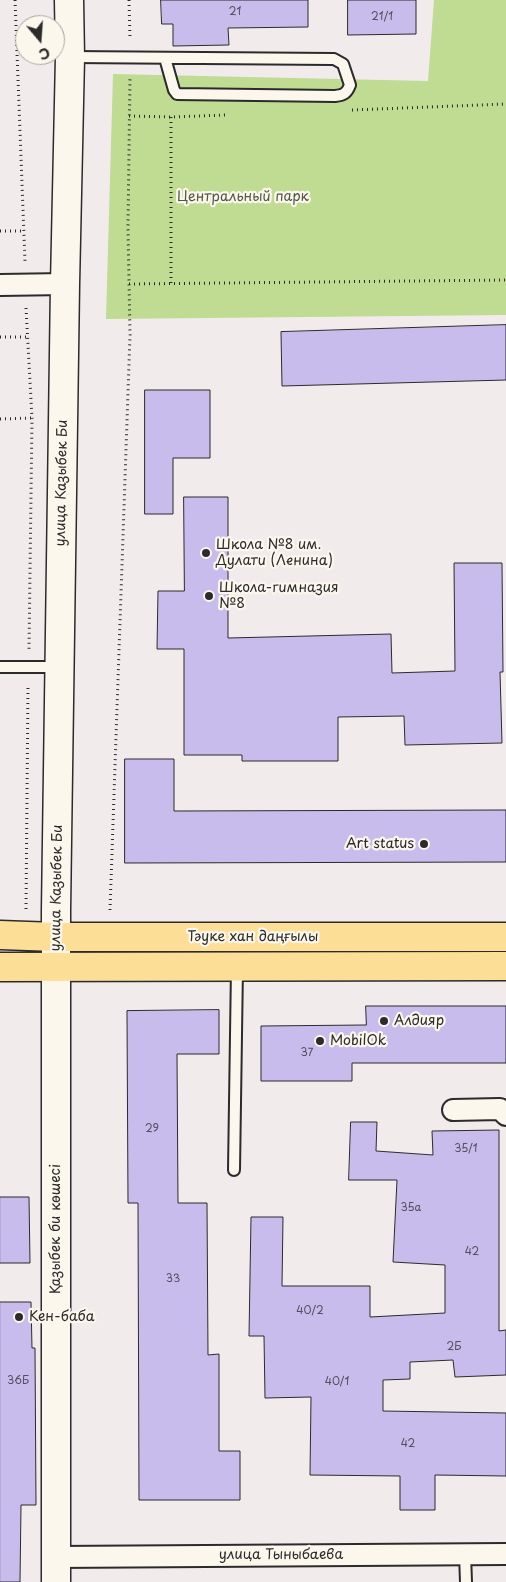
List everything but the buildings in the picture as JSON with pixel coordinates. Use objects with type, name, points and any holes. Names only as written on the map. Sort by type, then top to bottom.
[{"type":"main road","name":"улица Казыбек Би","points":[[56,967],[65,284],[70,57],[69,0]]},
{"type":"main road","name":"Тәуке хан даңғылы","points":[[0,935],[56,937],[506,936]]},
{"type":"main road","points":[[0,967],[506,966]]},
{"type":"main road","name":"Қазыбек би көшесі","points":[[56,967],[56,1570]]},
{"type":"street","points":[[0,285],[65,284]]},
{"type":"street","points":[[453,1110],[500,1109],[506,1115]]},
{"type":"street","name":"улица Тыныбаева","points":[[56,1570],[506,1554]]},
{"type":"lane","points":[[70,57],[334,58],[343,64],[350,85],[348,91],[343,95],[335,96],[177,94],[174,90],[165,58]]},
{"type":"lane","points":[[0,667],[60,667]]},
{"type":"lane","points":[[234,1170],[237,966]]},
{"type":"lane","points":[[465,1554],[466,1582]]},
{"type":"path","points":[[15,0],[25,231],[27,337],[32,418],[26,909]]},
{"type":"path","points":[[110,910],[130,335],[129,0]]},
{"type":"path","points":[[171,117],[171,283]]},
{"type":"path","points":[[0,231],[25,231]]},
{"type":"path","points":[[129,284],[506,280]]},
{"type":"path","points":[[0,337],[27,337]]},
{"type":"path","points":[[0,419],[32,418]]},
{"type":"green space","name":"Центральный парк","points":[[434,0],[506,0],[506,315],[106,319],[113,74],[428,81]]},
{"type":"place","name":"Школа №8 им. Дулати (Ленина)","points":[[206,553]]},
{"type":"place","name":"Школа-гимназия №8","points":[[209,596]]},
{"type":"place","name":"Art status","points":[[424,844]]},
{"type":"place","name":"Алдияр","points":[[384,1021]]},
{"type":"place","name":"MobilOk","points":[[320,1041]]},
{"type":"place","name":"Кен-баба","points":[[19,1317]]}]
